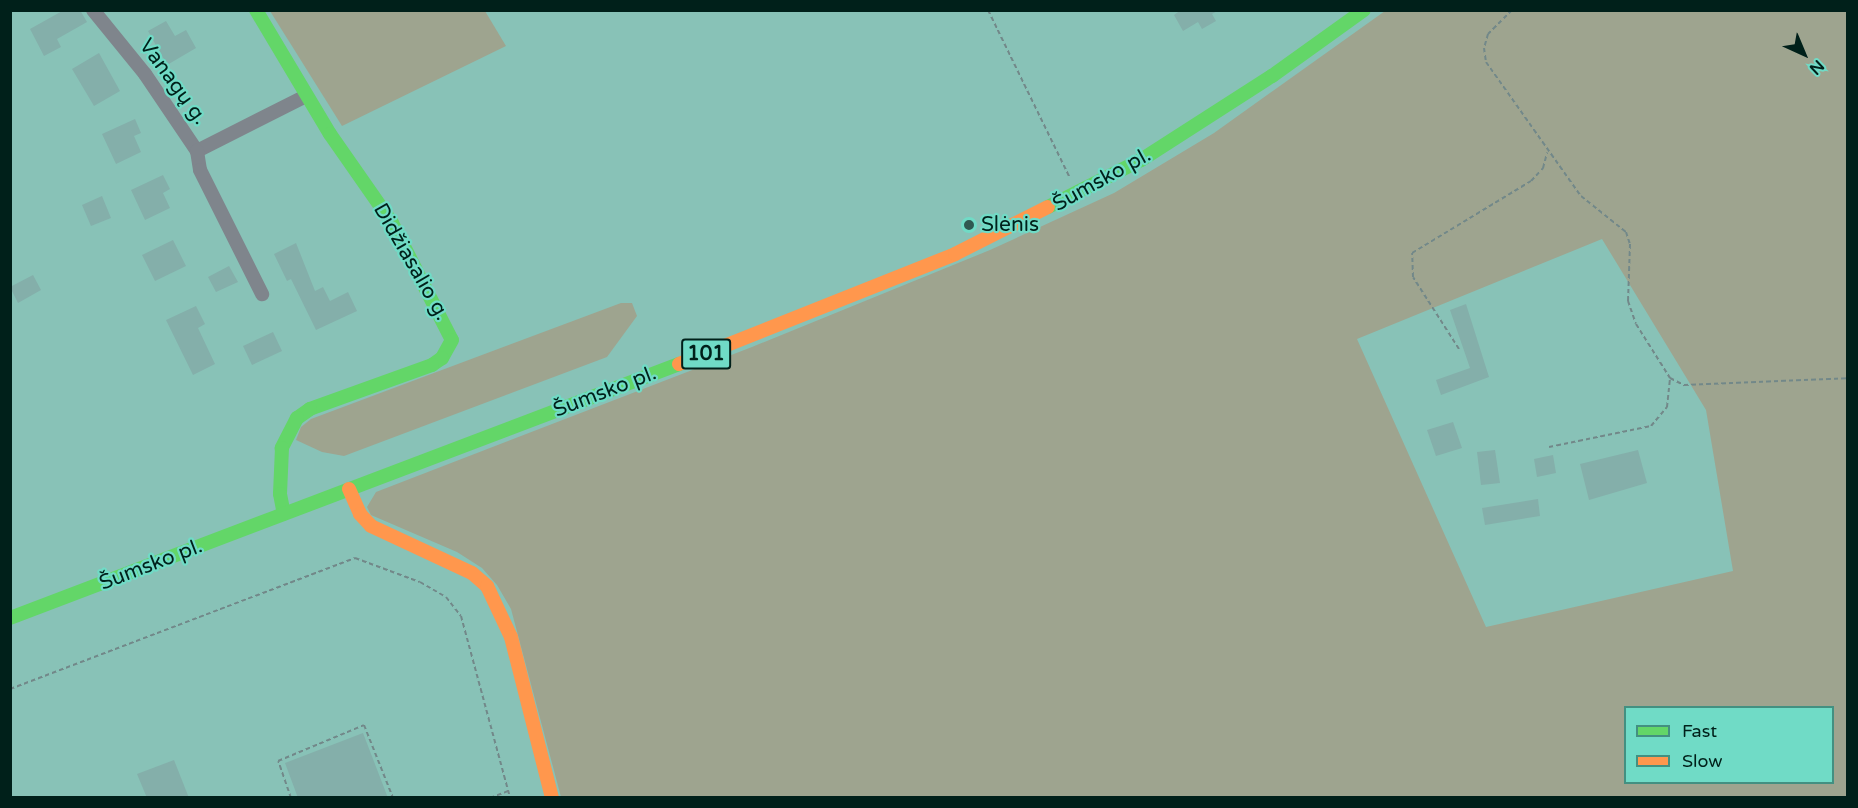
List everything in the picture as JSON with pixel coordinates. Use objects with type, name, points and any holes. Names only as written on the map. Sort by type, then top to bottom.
[{"type":"main road","name":"Didžiasalio g.","points":[[256,10],[306,96],[392,223],[452,340],[442,358],[432,365],[310,409],[297,418],[284,437],[282,448],[280,494],[284,514]]},
{"type":"main road","name":"Šumsko pl.","points":[[10,618],[839,303],[955,254],[1078,194],[1208,119],[1364,10]]},
{"type":"main road","points":[[350,489],[360,514],[371,526],[472,573],[487,586],[511,637],[552,798]]},
{"type":"street","name":"Vanagų g.","points":[[93,10],[145,74],[197,150],[200,170],[262,294]]},
{"type":"street","name":"Vanagų g.","points":[[197,150],[306,96]]},
{"type":"path","points":[[988,10],[1078,194]]},
{"type":"path","points":[[1512,10],[1488,34],[1484,48],[1486,62],[1547,153],[1581,196],[1626,232],[1630,244],[1628,301],[1636,324],[1670,378],[1684,385],[1848,378]]},
{"type":"path","points":[[1459,349],[1413,277],[1412,253],[1531,181],[1543,168],[1547,153]]},
{"type":"path","points":[[1549,447],[1651,426],[1667,407],[1670,378]]},
{"type":"path","points":[[10,690],[356,558],[420,582],[446,597],[461,616],[510,798]]},
{"type":"path","points":[[291,798],[278,761],[364,726],[393,798]]},
{"type":"path","points":[[490,798],[508,791]]},
{"type":"green space","points":[[270,11],[485,11],[506,46],[342,126]]},
{"type":"green space","points":[[1385,11],[1847,11],[1847,797],[561,797],[511,609],[497,585],[482,568],[457,552],[371,515],[367,507],[376,492],[752,347],[990,250],[1114,193],[1214,133]],"holes":[[[1602,239],[1706,410],[1733,571],[1486,627],[1357,339]]]},
{"type":"green space","points":[[621,303],[632,303],[637,316],[607,357],[344,456],[322,452],[296,440],[301,427],[311,419]]},
{"type":"building","points":[[64,10],[80,10],[87,22],[57,39],[61,47],[44,56],[30,29]]},
{"type":"building","points":[[1181,10],[1219,10],[1212,14],[1216,21],[1202,29],[1198,22],[1183,31],[1174,15]]},
{"type":"building","points":[[166,21],[175,36],[186,30],[196,48],[167,65],[148,31]]},
{"type":"building","points":[[99,53],[120,91],[94,106],[72,69]]},
{"type":"building","points":[[135,119],[141,133],[134,136],[141,152],[116,164],[102,134]]},
{"type":"building","points":[[163,175],[170,189],[163,193],[170,208],[145,220],[131,190]]},
{"type":"building","points":[[102,196],[111,218],[91,226],[82,205]]},
{"type":"building","points":[[173,240],[186,266],[155,281],[142,255]]},
{"type":"building","points":[[296,243],[315,291],[323,287],[330,301],[348,292],[357,311],[316,330],[291,279],[287,281],[274,254]]},
{"type":"building","points":[[229,266],[238,282],[216,292],[208,277]]},
{"type":"building","points":[[33,275],[41,290],[18,303],[10,287]]},
{"type":"building","points":[[1466,304],[1489,377],[1441,395],[1436,380],[1470,368],[1450,310]]},
{"type":"building","points":[[196,306],[205,324],[198,328],[215,364],[193,375],[166,320]]},
{"type":"building","points":[[273,332],[282,351],[252,365],[243,346]]},
{"type":"building","points":[[1453,422],[1462,448],[1436,456],[1427,430]]},
{"type":"building","points":[[1495,450],[1500,483],[1481,485],[1477,452]]},
{"type":"building","points":[[1638,450],[1647,483],[1589,500],[1580,464]]},
{"type":"building","points":[[1553,455],[1556,473],[1537,477],[1534,459]]},
{"type":"building","points":[[1538,499],[1540,516],[1485,525],[1482,508]]},
{"type":"building","points":[[363,733],[388,798],[298,798],[285,763]]},
{"type":"building","points":[[174,760],[189,798],[147,798],[137,774]]},
{"type":"traffic: fast","points":[[256,10],[330,134],[392,223],[452,340],[442,358],[432,365],[310,409],[297,418],[282,448],[280,494],[284,514]]},
{"type":"traffic: fast","points":[[1048,207],[1141,160],[1272,76],[1364,10]]},
{"type":"traffic: fast","points":[[10,618],[679,364]]},
{"type":"traffic: slow","points":[[679,364],[955,254],[1048,207]]},
{"type":"traffic: slow","points":[[349,489],[360,514],[371,526],[472,573],[487,586],[511,637],[552,798]]},
{"type":"place","name":"Slėnis","points":[[969,225]]}]
